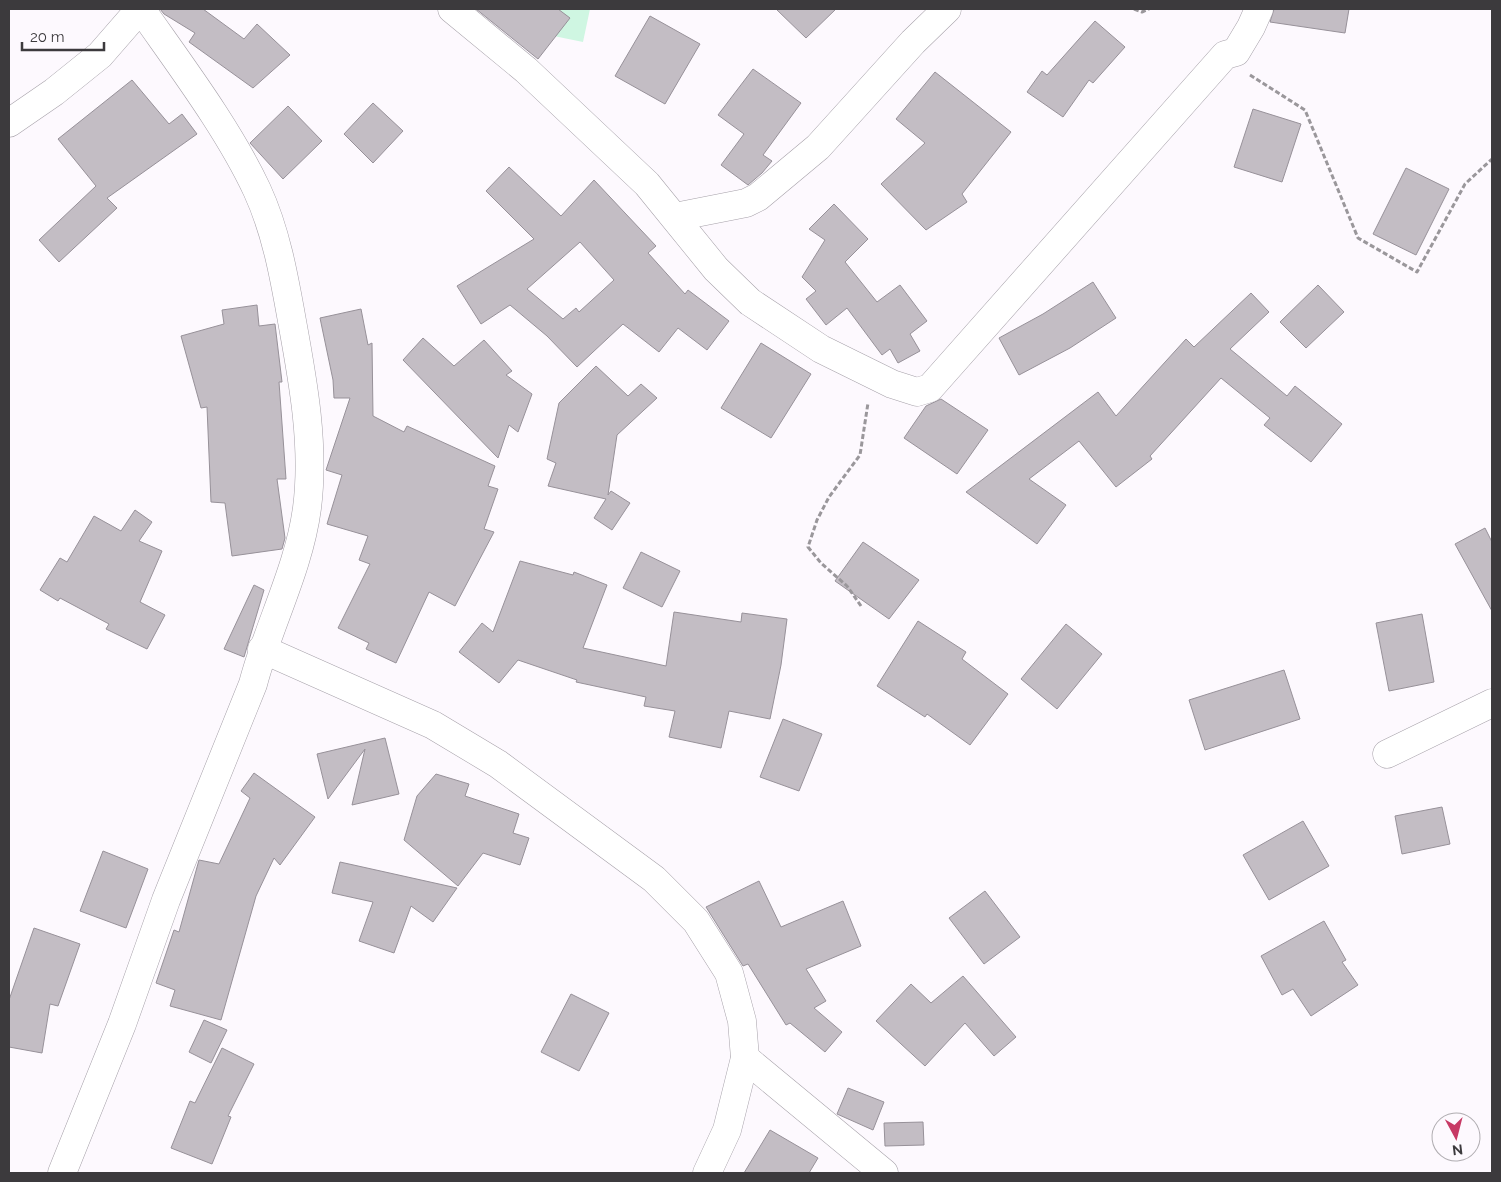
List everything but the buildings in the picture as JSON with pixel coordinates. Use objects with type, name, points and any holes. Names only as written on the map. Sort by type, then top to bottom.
[{"type":"street","points":[[9,123],[54,92],[100,55],[140,9],[221,127],[257,190],[276,244],[287,294],[306,412],[310,469],[307,509],[297,551],[262,649],[253,684],[166,900],[122,1024],[62,1173]]},
{"type":"street","points":[[452,9],[526,70],[647,184],[716,269],[750,302],[821,350],[872,372],[904,389],[917,392],[930,388],[1225,55],[1236,52],[1259,9]]},
{"type":"street","points":[[675,217],[746,203],[758,197],[818,147],[913,42],[947,9]]},
{"type":"street","points":[[262,649],[432,724],[498,764],[654,879],[696,921],[729,973],[742,1021],[745,1058],[727,1130],[707,1173]]},
{"type":"street","points":[[1387,754],[1492,703]]},
{"type":"street","points":[[745,1058],[884,1173]]},
{"type":"path","points":[[1134,9],[1142,12],[1149,9]]},
{"type":"path","points":[[1225,55],[1242,71],[1305,110],[1358,238],[1417,272],[1465,184],[1492,159]]},
{"type":"path","points":[[862,606],[847,586],[821,564],[808,547],[817,520],[829,497],[860,455],[872,372]]},
{"type":"green space","points":[[553,9],[590,9],[583,42],[544,34]]}]
